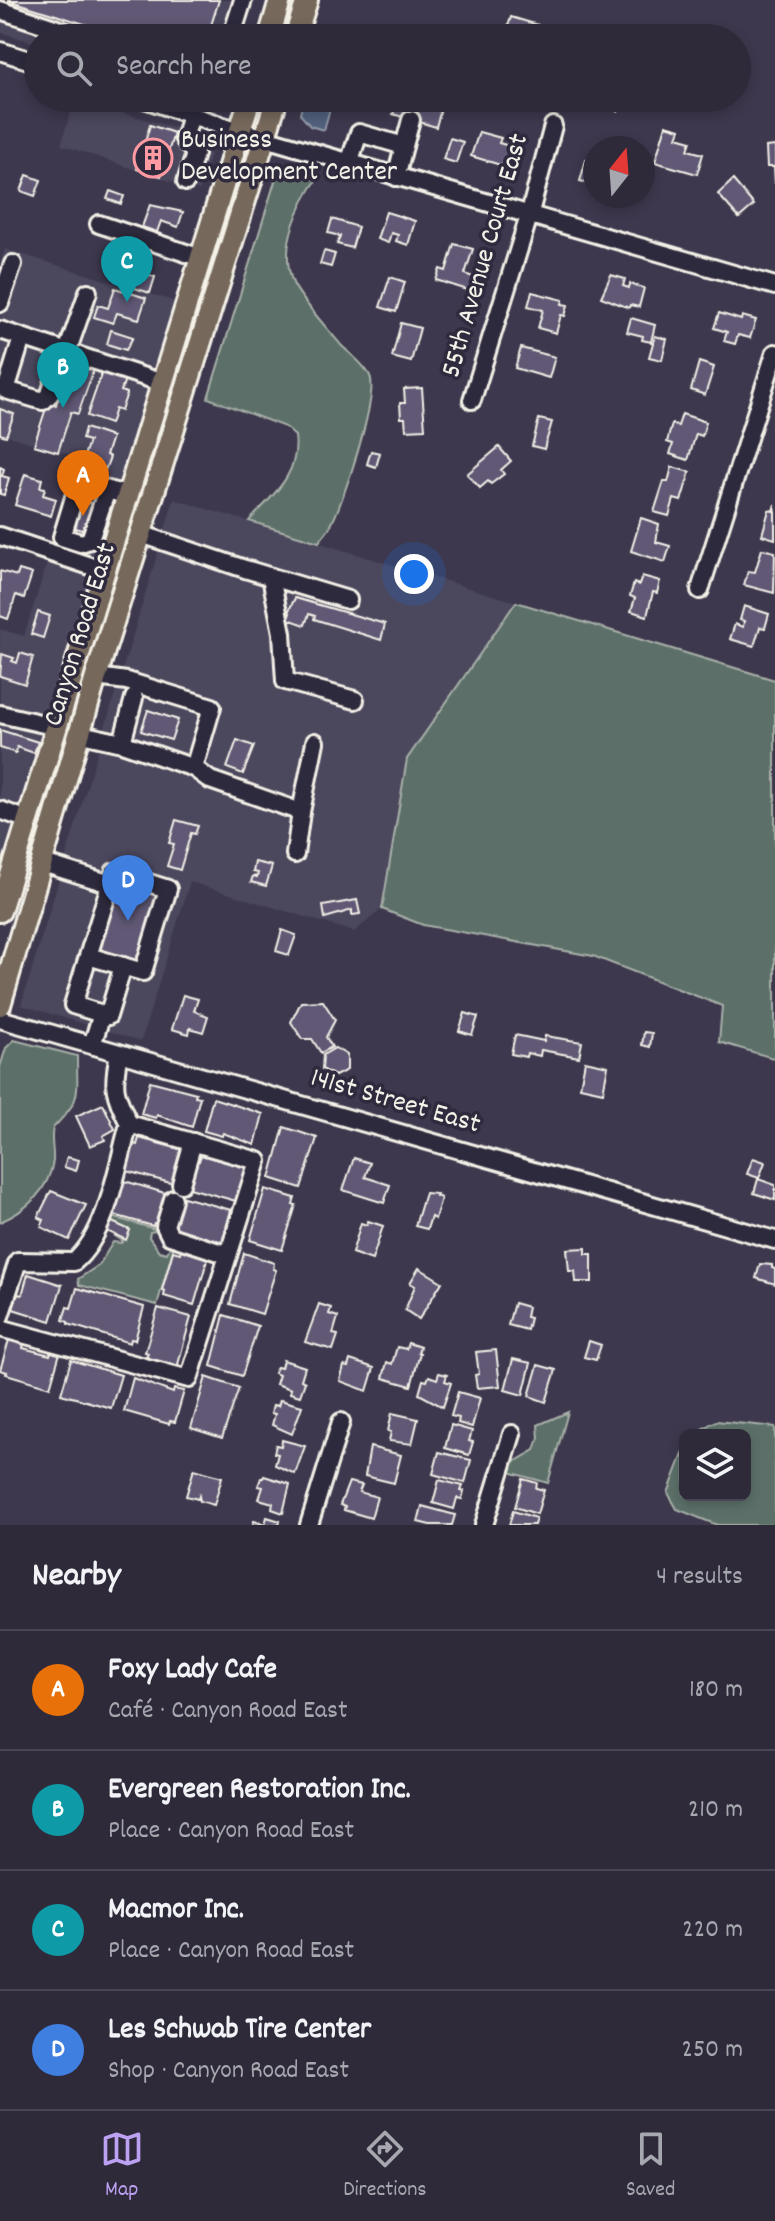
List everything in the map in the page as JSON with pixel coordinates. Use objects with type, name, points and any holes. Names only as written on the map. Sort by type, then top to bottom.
[{"type":"main road","points":[[273,24],[280,0]]},
{"type":"main road","points":[[299,24],[307,0]]},
{"type":"main road","name":"Canyon Road East","points":[[0,911],[246,112]]},
{"type":"main road","name":"Canyon Road East","points":[[0,1005],[96,677],[272,112]]},
{"type":"main road","points":[[96,677],[114,584],[112,576],[105,571]]},
{"type":"street","points":[[235,24],[243,0]]},
{"type":"street","points":[[0,10],[42,24]]},
{"type":"street","points":[[0,51],[24,59]]},
{"type":"street","points":[[182,112],[775,286]]},
{"type":"street","points":[[186,182],[195,154],[184,139],[191,115]]},
{"type":"street","points":[[396,177],[411,120]]},
{"type":"street","name":"55th Avenue Court East","points":[[472,400],[529,216],[553,126]]},
{"type":"street","points":[[349,163],[359,133],[404,146]]},
{"type":"street","points":[[99,224],[201,258]]},
{"type":"street","points":[[0,303],[13,264]]},
{"type":"street","points":[[22,338],[6,390],[43,401],[50,394],[88,292]]},
{"type":"street","points":[[0,330],[163,383]]},
{"type":"street","points":[[700,590],[775,353]]},
{"type":"street","points":[[107,490],[90,540],[81,543],[62,537],[79,481],[128,496]]},
{"type":"street","points":[[141,534],[348,600]]},
{"type":"street","points":[[0,536],[105,571]]},
{"type":"street","points":[[61,556],[67,538]]},
{"type":"street","points":[[271,577],[282,633],[285,681],[355,700]]},
{"type":"street","points":[[96,677],[127,681],[212,707],[194,768]]},
{"type":"street","points":[[122,743],[134,698]]},
{"type":"street","points":[[0,714],[57,727]]},
{"type":"street","points":[[81,734],[122,743],[194,768],[210,780],[301,812]]},
{"type":"street","points":[[295,854],[315,742]]},
{"type":"street","points":[[0,810],[28,820]]},
{"type":"street","points":[[43,863],[110,884]]},
{"type":"street","points":[[88,956],[123,966],[143,972],[168,889],[114,872],[110,884],[73,1005],[108,1016],[123,966]]},
{"type":"street","points":[[92,1045],[102,1014]]},
{"type":"street","name":"141st Street East","points":[[0,1019],[775,1240]]},
{"type":"street","points":[[0,1316],[18,1261],[74,1262],[87,1251],[99,1228],[129,1124],[113,1081],[119,1053]]},
{"type":"street","points":[[0,1328],[189,1379],[258,1161],[129,1124]]},
{"type":"street","points":[[193,1142],[165,1226],[170,1236],[228,1255]]},
{"type":"street","points":[[309,1525],[341,1422]]},
{"type":"street","points":[[484,1525],[512,1434]]},
{"type":"shaded area","points":[[0,0],[250,0],[242,24],[24,24],[24,40],[0,32]]},
{"type":"shaded area","points":[[70,112],[120,112],[190,132],[210,154],[200,191],[61,145]]},
{"type":"shaded area","points":[[5,249],[176,302],[0,865],[0,629],[24,636],[80,458],[0,433],[0,266]]},
{"type":"shaded area","points":[[174,499],[516,602],[407,759],[382,909],[354,932],[190,882],[141,1041],[21,1005]]},
{"type":"green space","points":[[292,167],[320,175],[298,212],[289,240],[289,269],[293,283],[322,323],[365,368],[371,387],[364,427],[350,475],[336,515],[319,542],[249,521],[289,473],[295,436],[285,427],[208,398],[276,178]]},
{"type":"green space","points":[[516,602],[775,680],[775,1057],[719,1042],[722,1006],[593,956],[423,925],[382,909],[407,759]]},
{"type":"green space","points":[[14,1040],[77,1056],[77,1089],[69,1110],[53,1128],[53,1161],[47,1181],[27,1206],[0,1222],[0,1067],[6,1048]]},
{"type":"green space","points":[[112,1217],[159,1230],[150,1232],[149,1237],[159,1251],[167,1253],[171,1245],[174,1246],[157,1305],[79,1285],[78,1279],[99,1265],[113,1242],[123,1241],[115,1236],[110,1222]]},
{"type":"green space","points":[[568,1412],[548,1483],[509,1472],[511,1464],[535,1450],[539,1438],[538,1425]]},
{"type":"green space","points":[[716,1421],[775,1427],[775,1525],[717,1525],[677,1509],[668,1493],[679,1465],[679,1501],[751,1501],[751,1429],[702,1429]]},
{"type":"water","points":[[329,112],[324,130],[310,126],[300,114]]},
{"type":"building","points":[[8,0],[219,0],[211,24],[84,24]]},
{"type":"building","points":[[511,17],[535,24],[509,24]]},
{"type":"building","points":[[394,112],[440,112],[436,127]]},
{"type":"building","name":"Business Development Center","points":[[150,125],[174,133],[161,176],[137,169]]},
{"type":"building","points":[[666,125],[680,129],[677,137],[691,141],[688,150],[703,154],[697,174],[655,162]]},
{"type":"building","points":[[479,132],[501,138],[499,143],[513,147],[507,167],[471,156]]},
{"type":"building","points":[[450,138],[463,142],[456,163],[443,159]]},
{"type":"building","points":[[775,146],[775,184],[774,167],[767,167],[766,147]]},
{"type":"building","points":[[27,175],[41,180],[35,196],[21,191]]},
{"type":"building","points":[[733,180],[754,205],[739,218],[718,194]]},
{"type":"building","points":[[110,191],[124,196],[121,204],[107,199]]},
{"type":"building","points":[[150,205],[183,212],[178,227],[161,221],[157,232],[142,227]]},
{"type":"building","points":[[386,212],[415,221],[408,245],[396,241],[398,235],[391,233],[388,243],[377,239]]},
{"type":"building","points":[[332,219],[358,227],[352,248],[337,244],[340,236],[328,233]]},
{"type":"building","points":[[454,244],[473,249],[465,274],[478,279],[474,292],[436,280],[440,269],[446,271]]},
{"type":"building","points":[[324,251],[335,254],[331,267],[320,264]]},
{"type":"building","points":[[127,268],[155,277],[150,293],[122,284]]},
{"type":"building","points":[[611,275],[625,279],[623,286],[629,288],[630,284],[644,288],[639,307],[630,305],[629,308],[601,297]]},
{"type":"building","points":[[390,277],[405,282],[396,312],[380,307]]},
{"type":"building","points":[[115,288],[146,298],[139,319],[117,313],[113,323],[94,317],[98,305],[108,308]]},
{"type":"building","points":[[532,292],[563,300],[562,304],[568,305],[565,316],[561,315],[556,333],[538,328],[543,310],[528,306]]},
{"type":"building","points":[[719,313],[741,320],[742,316],[756,320],[750,338],[738,335],[735,344],[724,341],[727,332],[714,328]]},
{"type":"building","points":[[631,318],[655,325],[651,342],[642,340],[643,336],[627,332]]},
{"type":"building","points":[[401,323],[420,328],[411,362],[392,357]]},
{"type":"building","points":[[111,330],[133,337],[126,350],[107,344]]},
{"type":"building","points":[[655,336],[667,339],[662,360],[649,357]]},
{"type":"building","points":[[521,348],[555,357],[549,378],[515,368]]},
{"type":"building","points":[[71,358],[95,366],[78,414],[71,412],[58,452],[34,445],[48,402],[56,405]]},
{"type":"building","points":[[699,362],[714,367],[705,395],[691,390]]},
{"type":"building","points":[[103,369],[126,376],[121,391],[127,393],[121,411],[115,409],[110,424],[87,416]]},
{"type":"building","points":[[422,388],[425,429],[406,430],[400,403],[405,403],[404,389]]},
{"type":"building","points":[[0,409],[14,414],[6,436],[0,434]]},
{"type":"building","points":[[682,414],[706,422],[702,436],[696,434],[688,460],[670,454],[673,444],[667,442],[672,424],[678,426]]},
{"type":"building","points":[[539,419],[552,422],[544,449],[532,446]]},
{"type":"building","points":[[85,428],[112,437],[105,470],[82,462],[89,441],[82,439]]},
{"type":"building","points":[[499,447],[511,461],[501,470],[504,474],[480,488],[467,474]]},
{"type":"building","points":[[371,451],[380,453],[376,467],[367,464]]},
{"type":"building","points":[[0,467],[4,469],[2,476],[9,478],[4,495],[0,494]]},
{"type":"building","points":[[672,467],[690,472],[681,501],[674,499],[669,516],[654,512]]},
{"type":"building","points":[[25,474],[42,479],[40,487],[45,488],[43,495],[56,499],[51,516],[15,505]]},
{"type":"building","points":[[78,499],[99,506],[88,532],[70,526]]},
{"type":"building","points":[[775,504],[775,539],[762,535],[769,510],[773,511]]},
{"type":"building","points":[[641,518],[659,524],[656,542],[670,546],[665,562],[631,551]]},
{"type":"building","points":[[762,549],[775,552],[774,593],[744,585],[748,571],[755,572]]},
{"type":"building","points":[[19,570],[32,574],[24,598],[16,595],[8,619],[0,616],[0,571],[17,576]]},
{"type":"building","points":[[642,576],[660,581],[657,593],[653,592],[647,616],[631,611],[635,598],[630,596],[634,583],[639,585]]},
{"type":"building","points":[[295,598],[385,624],[381,640],[314,619],[315,616],[309,614],[305,625],[288,619]]},
{"type":"building","points":[[744,606],[769,614],[765,628],[760,627],[754,646],[730,639],[735,624],[743,627],[744,621],[740,620]]},
{"type":"building","points":[[38,612],[50,616],[43,638],[31,634]]},
{"type":"building","points":[[20,653],[33,657],[25,684],[0,676],[2,654],[14,658],[12,661],[17,663]]},
{"type":"building","points":[[148,710],[178,720],[171,740],[141,731]]},
{"type":"building","points":[[0,730],[38,742],[34,753],[17,747],[16,753],[0,748]]},
{"type":"building","points":[[237,740],[254,746],[243,774],[227,768]]},
{"type":"building","points":[[176,820],[198,826],[195,834],[191,833],[180,870],[167,866],[174,844],[169,843]]},
{"type":"building","points":[[255,862],[272,866],[266,886],[251,882],[258,873],[253,872]]},
{"type":"building","points":[[120,880],[159,892],[137,961],[98,949]]},
{"type":"building","points":[[357,900],[360,914],[352,915],[352,910],[325,918],[323,906]]},
{"type":"building","points":[[282,930],[296,935],[289,955],[276,951]]},
{"type":"building","points":[[183,995],[198,999],[194,1011],[208,1016],[203,1032],[190,1028],[189,1034],[172,1029]]},
{"type":"building","points":[[323,1001],[335,1020],[326,1037],[332,1047],[321,1053],[312,1039],[302,1039],[291,1022],[301,1002]]},
{"type":"building","points":[[465,1013],[478,1017],[472,1035],[459,1031]]},
{"type":"building","points":[[644,1032],[652,1033],[650,1047],[642,1045]]},
{"type":"building","points":[[515,1035],[544,1041],[545,1036],[582,1042],[579,1057],[541,1050],[540,1056],[511,1054]]},
{"type":"building","points":[[335,1048],[347,1055],[347,1070],[335,1076],[322,1069],[323,1055]]},
{"type":"building","points":[[585,1061],[608,1066],[603,1092],[580,1087]]},
{"type":"building","points":[[150,1081],[196,1093],[195,1096],[200,1097],[192,1127],[157,1115],[156,1118],[141,1114]]},
{"type":"building","points":[[213,1098],[263,1114],[255,1145],[223,1133],[222,1136],[204,1131]]},
{"type":"building","points":[[103,1104],[115,1129],[103,1136],[105,1140],[90,1146],[76,1116]]},
{"type":"building","points":[[284,1127],[317,1138],[301,1188],[270,1178]]},
{"type":"building","points":[[139,1138],[183,1150],[174,1184],[123,1170],[131,1143],[137,1145]]},
{"type":"building","points":[[201,1155],[246,1168],[236,1201],[186,1187],[193,1160],[199,1161]]},
{"type":"building","points":[[67,1157],[79,1160],[76,1171],[64,1167]]},
{"type":"building","points":[[354,1158],[370,1163],[365,1177],[390,1185],[384,1203],[343,1190]]},
{"type":"building","points":[[753,1158],[765,1162],[759,1178],[747,1174]]},
{"type":"building","points":[[118,1179],[168,1194],[159,1224],[154,1223],[153,1226],[114,1215],[115,1212],[109,1210]]},
{"type":"building","points":[[758,1179],[775,1185],[775,1200],[754,1193]]},
{"type":"building","points":[[265,1189],[295,1198],[293,1205],[296,1205],[282,1250],[250,1240]]},
{"type":"building","points":[[51,1191],[86,1205],[69,1240],[41,1227],[44,1220],[38,1217]]},
{"type":"building","points":[[425,1193],[437,1194],[441,1198],[435,1219],[431,1217],[427,1229],[415,1226]]},
{"type":"building","points":[[180,1196],[231,1210],[222,1242],[171,1230]]},
{"type":"building","points":[[368,1221],[383,1226],[372,1260],[352,1253],[361,1223],[367,1225]]},
{"type":"building","points":[[112,1222],[130,1230],[126,1240],[107,1231]]},
{"type":"building","points":[[182,1247],[209,1254],[194,1305],[164,1296],[165,1291],[162,1290],[173,1251],[180,1253]]},
{"type":"building","points":[[586,1248],[586,1254],[592,1254],[592,1282],[576,1282],[575,1271],[569,1271],[567,1249]]},
{"type":"building","points":[[244,1253],[274,1263],[273,1269],[276,1270],[262,1314],[230,1304]]},
{"type":"building","points":[[760,1264],[772,1265],[775,1269],[775,1284],[756,1278]]},
{"type":"building","points":[[419,1268],[442,1282],[419,1319],[405,1310],[415,1286],[410,1283]]},
{"type":"building","points":[[28,1274],[62,1285],[51,1321],[13,1309],[18,1294],[22,1295]]},
{"type":"building","points":[[77,1288],[144,1307],[135,1340],[131,1339],[130,1343],[63,1320],[67,1307],[71,1308]]},
{"type":"building","points":[[514,1303],[528,1307],[526,1317],[530,1318],[527,1330],[508,1325]]},
{"type":"building","points":[[319,1304],[331,1308],[329,1314],[338,1317],[333,1334],[338,1335],[333,1350],[305,1342]]},
{"type":"building","points":[[158,1308],[191,1317],[177,1368],[146,1359],[148,1353],[145,1352]]},
{"type":"building","points":[[224,1315],[258,1326],[242,1376],[211,1366]]},
{"type":"building","points":[[9,1340],[24,1344],[23,1348],[50,1355],[51,1350],[60,1353],[50,1387],[0,1370]]},
{"type":"building","points":[[589,1341],[601,1345],[596,1360],[584,1357]]},
{"type":"building","points":[[408,1343],[420,1347],[411,1386],[383,1378],[387,1362],[392,1364],[397,1347],[406,1349]]},
{"type":"building","points":[[496,1350],[500,1386],[477,1388],[476,1352]]},
{"type":"building","points":[[513,1359],[531,1363],[523,1395],[505,1390]]},
{"type":"building","points":[[71,1360],[121,1375],[111,1408],[61,1394]]},
{"type":"building","points":[[283,1360],[305,1367],[301,1380],[305,1382],[300,1396],[276,1384],[279,1375],[274,1373],[277,1367],[281,1368]]},
{"type":"building","points":[[350,1360],[374,1368],[367,1391],[340,1381],[344,1366],[348,1367]]},
{"type":"building","points":[[538,1365],[556,1370],[546,1402],[529,1396]]},
{"type":"building","points":[[439,1373],[447,1375],[445,1381],[451,1383],[443,1407],[419,1394],[423,1380],[427,1381],[429,1376],[437,1379]]},
{"type":"building","points":[[206,1377],[239,1388],[222,1438],[191,1428]]},
{"type":"building","points":[[133,1378],[173,1393],[174,1389],[184,1391],[175,1422],[170,1421],[169,1424],[124,1411]]},
{"type":"building","points":[[458,1392],[480,1398],[472,1427],[458,1423],[459,1418],[451,1416]]},
{"type":"building","points":[[280,1400],[302,1406],[292,1434],[272,1425],[275,1414],[271,1413],[273,1405],[278,1406]]},
{"type":"building","points":[[392,1413],[418,1419],[412,1444],[389,1441]]},
{"type":"building","points":[[451,1425],[472,1431],[469,1455],[445,1448]]},
{"type":"building","points":[[282,1440],[305,1446],[295,1474],[275,1465],[278,1454],[274,1453],[276,1445],[281,1446]]},
{"type":"building","points":[[370,1447],[401,1455],[394,1483],[365,1476]]},
{"type":"building","points":[[439,1452],[471,1460],[465,1483],[433,1474]]},
{"type":"building","points":[[194,1469],[222,1477],[214,1505],[200,1501],[199,1496],[198,1499],[186,1496]]},
{"type":"building","points":[[264,1476],[290,1484],[283,1513],[272,1509],[273,1503],[259,1499],[263,1487],[258,1486]]},
{"type":"building","points":[[523,1479],[537,1483],[536,1488],[544,1490],[537,1514],[515,1507]]},
{"type":"building","points":[[439,1480],[463,1486],[462,1499],[457,1498],[454,1509],[433,1503]]},
{"type":"building","points":[[349,1482],[362,1485],[359,1492],[377,1497],[371,1518],[344,1510],[345,1507],[340,1505]]},
{"type":"building","points":[[422,1506],[455,1515],[452,1525],[418,1522]]},
{"type":"building","points":[[513,1511],[536,1518],[534,1525],[509,1525]]},
{"type":"building","points":[[267,1517],[280,1521],[279,1525],[253,1525],[254,1521],[265,1524]]},
{"type":"place","name":"Business Development Center","points":[[153,158]]},
{"type":"place","name":"Macmor Inc.","points":[[127,302]]},
{"type":"place","name":"Evergreen Restoration Inc.","points":[[63,408]]},
{"type":"place","name":"Foxy Lady Cafe","points":[[83,516]]},
{"type":"place","name":"Les Schwab Tire Center","points":[[128,921]]}]
